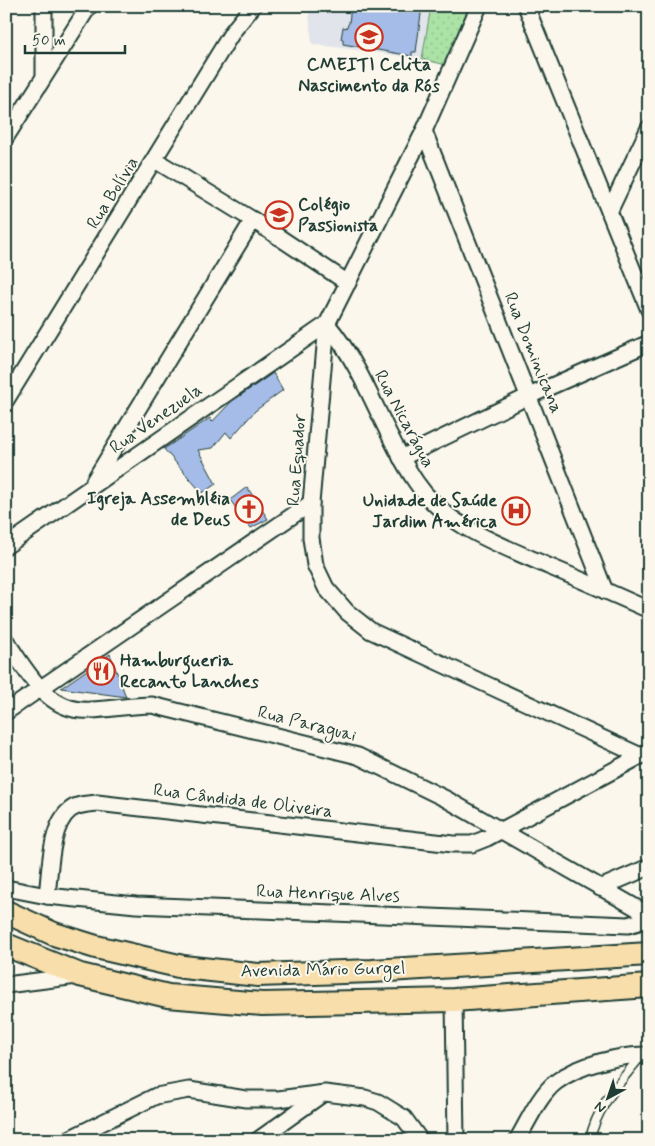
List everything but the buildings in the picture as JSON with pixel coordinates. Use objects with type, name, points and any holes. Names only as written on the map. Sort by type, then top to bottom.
[{"type":"main road","name":"Avenida Mário Gurgel","points":[[6,912],[54,934],[96,947],[183,967],[258,975],[372,971],[649,954]]},
{"type":"main road","name":"Avenida Mário Gurgel","points":[[6,944],[80,975],[168,996],[262,1004],[454,1000],[649,986]]},
{"type":"street","points":[[44,6],[44,74]]},
{"type":"street","points":[[6,137],[44,74],[89,6]]},
{"type":"street","name":"Rua Bolívia","points":[[6,400],[233,31],[253,6]]},
{"type":"street","name":"Rua Equador","points":[[479,6],[424,131],[327,324],[312,503],[311,538],[315,565],[326,588],[342,606],[371,631],[645,754]]},
{"type":"street","points":[[526,6],[649,310]]},
{"type":"street","points":[[610,210],[649,128]]},
{"type":"street","name":"Rua Dominicana","points":[[424,131],[605,591]]},
{"type":"street","points":[[155,160],[253,220],[348,283]]},
{"type":"street","points":[[91,487],[253,220]]},
{"type":"street","name":"Rua Venezuela","points":[[6,546],[327,324]]},
{"type":"street","name":"Rua Nicarágua","points":[[327,324],[342,342],[401,458],[417,484],[434,504],[454,521],[482,537],[649,610]]},
{"type":"street","points":[[401,458],[529,396],[649,344]]},
{"type":"street","points":[[6,712],[312,503]]},
{"type":"street","name":"Rua Paraguai","points":[[6,641],[40,688],[52,701],[72,709],[89,711],[123,705],[152,705],[358,756],[446,798],[649,917]]},
{"type":"street","name":"Rua Cândida de Oliveira","points":[[47,896],[56,830],[61,818],[71,808],[83,804],[96,803],[454,844],[472,844],[645,754]]},
{"type":"street","points":[[600,888],[649,867]]},
{"type":"street","name":"Rua Henrique Alves","points":[[6,888],[47,896],[136,905],[628,925],[649,917]]},
{"type":"street","points":[[6,985],[80,975]]},
{"type":"street","points":[[454,1000],[456,1140]]},
{"type":"street","points":[[518,1140],[547,1092],[556,1082],[600,1062],[620,1057],[646,1055]]},
{"type":"street","points":[[67,1140],[156,1096],[173,1092],[207,1092],[261,1099],[303,1097],[325,1093],[365,1098],[378,1102],[404,1118],[420,1140]]},
{"type":"street","points":[[258,1140],[325,1093]]},
{"type":"lane","points":[[590,1140],[595,1120],[605,1104],[646,1055]]},
{"type":"shaded area","name":"CMEITI Celita Nascimento da Rós","points":[[308,6],[432,6],[422,59],[312,44]]},
{"type":"green space","points":[[431,6],[475,6],[446,65],[422,59]]},
{"type":"place","name":"CMEITI Celita Nascimento da Rós","points":[[369,37]]},
{"type":"place","name":"Colégio Passionista","points":[[279,215]]},
{"type":"place","name":"Igreja Assembléia de Deus","points":[[249,509]]},
{"type":"place","name":"Unidade de Saúde Jardim América","points":[[516,511]]},
{"type":"place","name":"Hamburgueria Recanto Lanches","points":[[101,671]]}]
